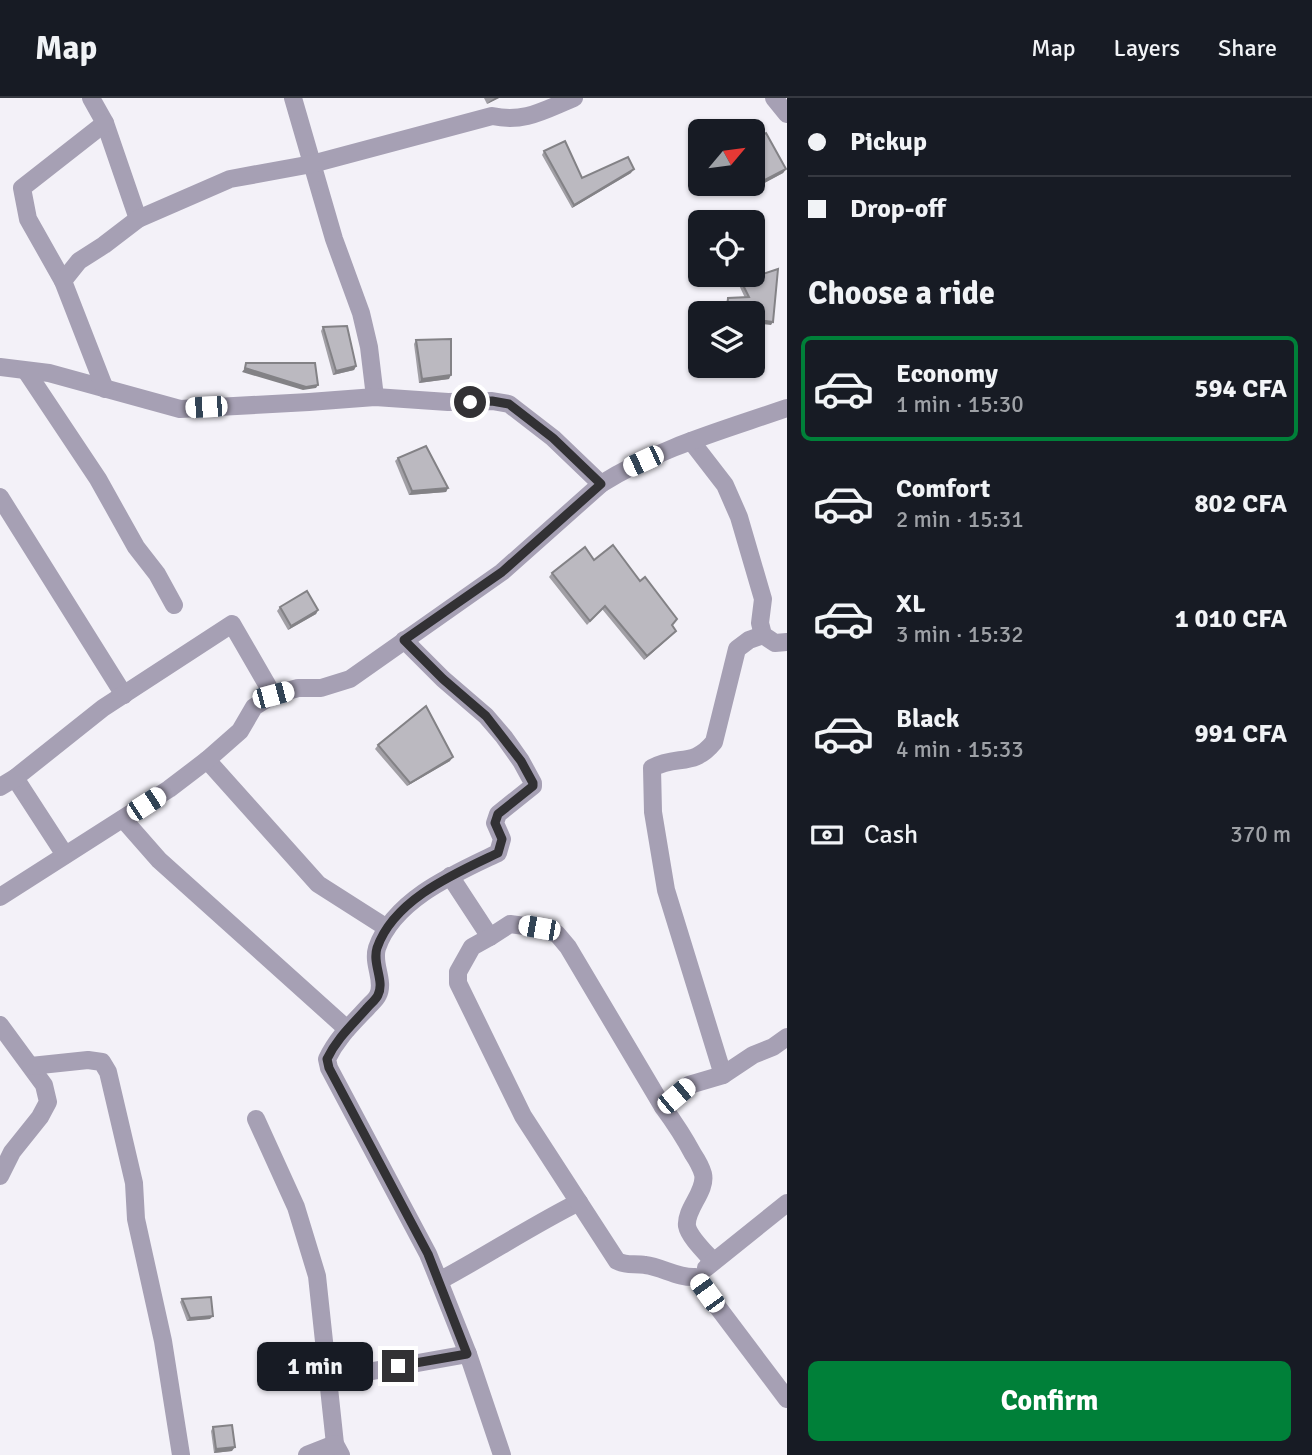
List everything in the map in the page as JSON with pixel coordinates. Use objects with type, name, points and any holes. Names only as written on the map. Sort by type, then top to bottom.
[{"type":"street","points":[[91,98],[105,123],[138,219]]},
{"type":"street","points":[[293,98],[334,239],[361,313],[369,347],[375,397]]},
{"type":"street","points":[[63,281],[79,261],[138,219],[230,179],[312,164],[492,116],[527,117],[574,98]]},
{"type":"street","points":[[774,98],[787,114]]},
{"type":"street","points":[[105,123],[22,188],[28,219],[63,281],[105,389]]},
{"type":"street","points":[[0,367],[49,373],[180,409],[375,397],[448,402],[492,401],[509,404],[553,438],[601,484]]},
{"type":"street","points":[[26,371],[98,478],[136,547],[157,574],[174,605]]},
{"type":"street","points":[[0,897],[169,789],[240,731],[254,707],[273,695],[298,688],[321,688],[350,680],[502,572],[601,484],[667,449],[787,408]]},
{"type":"street","points":[[691,441],[725,485],[739,517],[763,599],[760,623],[762,635],[775,643],[787,642]]},
{"type":"street","points":[[0,497],[124,695]]},
{"type":"street","points":[[65,855],[8,782],[103,708],[232,624],[273,695]]},
{"type":"street","points":[[723,1075],[666,890],[653,812],[652,768],[663,762],[695,758],[707,751],[714,742],[737,649],[762,635]]},
{"type":"street","points":[[404,640],[486,716],[515,753],[533,786],[498,814],[495,823],[502,839],[498,853],[450,876],[421,895],[387,928],[376,949],[379,995],[347,1029],[327,1059],[329,1068],[428,1254],[502,1455]]},
{"type":"street","points":[[207,760],[318,884],[387,928]]},
{"type":"street","points":[[123,819],[159,860],[347,1029]]},
{"type":"street","points":[[450,876],[490,937]]},
{"type":"street","points":[[713,1261],[691,1235],[687,1226],[704,1176],[681,1132],[663,1107],[568,947],[557,934],[539,928],[510,924],[472,947],[458,972],[458,983],[523,1116],[617,1261],[624,1265],[642,1264],[665,1269],[686,1278],[695,1277],[787,1203]]},
{"type":"street","points":[[0,1025],[44,1085],[48,1102],[40,1117],[12,1152],[0,1176]]},
{"type":"street","points":[[663,1107],[689,1085],[723,1075],[753,1055],[786,1041]]},
{"type":"street","points":[[31,1066],[88,1060],[102,1062],[108,1072],[134,1184],[136,1219],[163,1340],[181,1455]]},
{"type":"street","points":[[256,1119],[296,1208],[317,1276],[338,1449],[307,1455]]},
{"type":"street","points":[[439,1281],[579,1202]]},
{"type":"street","points":[[695,1277],[786,1396]]},
{"type":"street","points":[[328,1379],[467,1354]]},
{"type":"building","points":[[765,134],[786,169],[765,180]]},
{"type":"building","points":[[565,141],[582,178],[628,157],[634,169],[574,205],[544,151]]},
{"type":"building","points":[[778,269],[773,322],[765,321],[765,301],[728,301],[728,298],[749,297],[744,287],[765,287],[765,273]]},
{"type":"building","points":[[347,326],[356,366],[336,371],[323,327]]},
{"type":"building","points":[[451,339],[451,375],[422,379],[416,340]]},
{"type":"building","points":[[246,363],[315,363],[318,385],[306,387],[245,368]]},
{"type":"building","points":[[426,446],[448,488],[412,491],[398,458]]},
{"type":"building","points":[[613,545],[640,581],[645,577],[677,619],[672,625],[676,631],[647,656],[605,606],[590,621],[552,573],[585,547],[594,560]]},
{"type":"building","points":[[307,591],[318,610],[291,626],[280,607]]},
{"type":"building","points":[[426,706],[453,757],[410,783],[378,745]]},
{"type":"building","points":[[211,1297],[213,1316],[190,1318],[182,1299]]},
{"type":"building","points":[[232,1425],[235,1447],[216,1449],[213,1427]]},
{"type":"route","points":[[398,1366],[467,1354],[428,1254],[329,1068],[327,1059],[341,1036],[379,995],[376,949],[387,928],[421,895],[450,876],[498,853],[502,839],[495,823],[498,814],[533,786],[521,761],[486,716],[404,640],[502,572],[601,484],[553,438],[509,404],[492,401],[470,402]]}]
